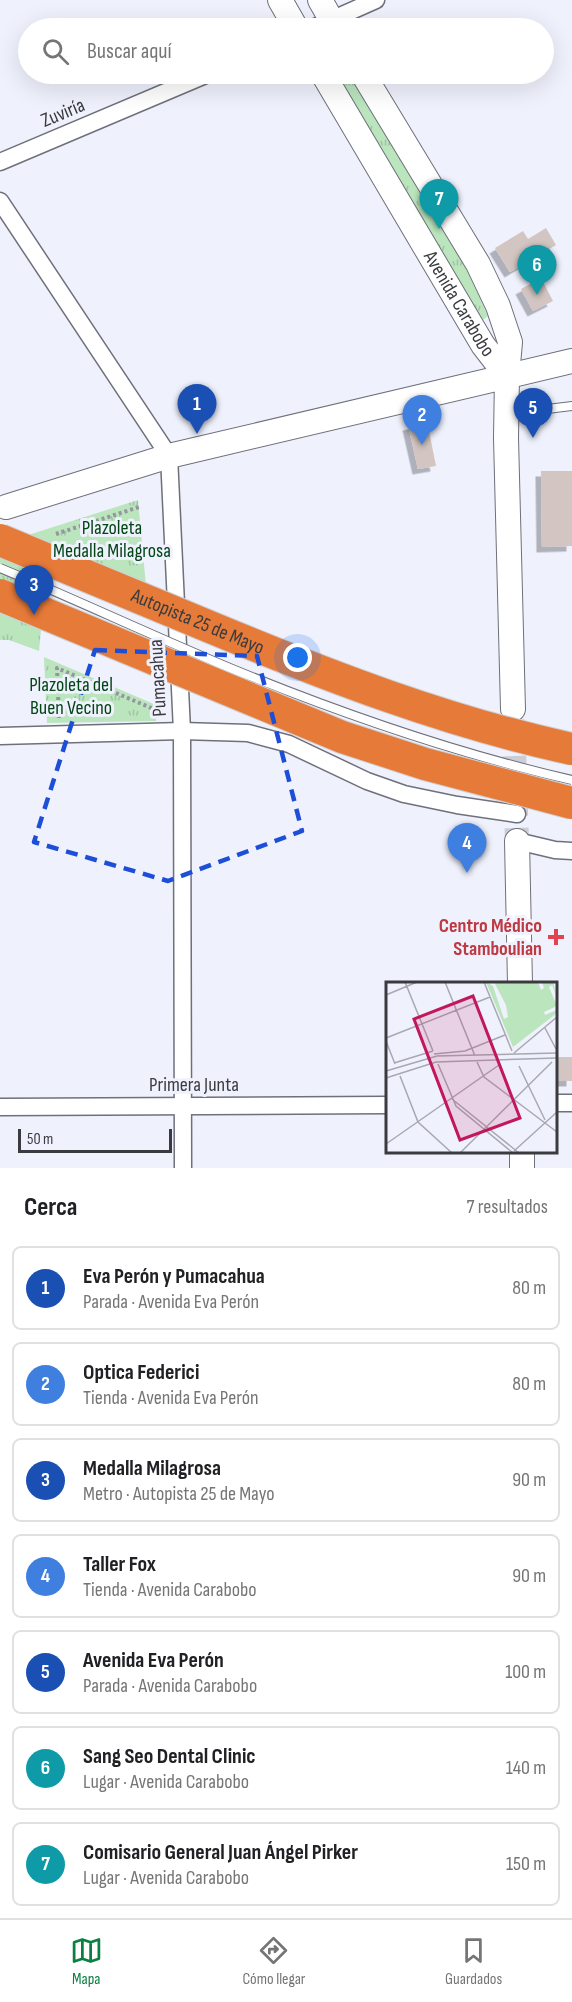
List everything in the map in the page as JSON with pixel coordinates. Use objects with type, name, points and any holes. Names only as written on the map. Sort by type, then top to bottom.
[{"type":"highway","name":"Autopista 25 de Mayo","points":[[0,540],[361,688],[438,714],[525,739],[572,749]]},
{"type":"highway","points":[[0,595],[342,737],[425,764],[572,803]]},
{"type":"main road","points":[[280,0],[290,18]]},
{"type":"main road","name":"Avenida Carabobo","points":[[329,84],[483,345],[507,376]]},
{"type":"main road","name":"Avenida Carabobo","points":[[369,84],[478,264],[498,306],[510,342],[507,414],[513,709]]},
{"type":"main road","points":[[6,507],[169,456],[572,361]]},
{"type":"main road","points":[[517,841],[520,982]]},
{"type":"street","points":[[328,18],[376,0]]},
{"type":"street","name":"Zuviría","points":[[0,162],[184,84]]},
{"type":"street","points":[[0,201],[169,456]]},
{"type":"street","name":"Pumacahua","points":[[169,456],[182,730],[183,1168]]},
{"type":"street","points":[[0,736],[182,730],[248,733],[289,744],[367,781],[404,794],[517,814]]},
{"type":"street","points":[[517,841],[555,850],[572,851]]},
{"type":"street","name":"Primera Junta","points":[[0,1107],[386,1104]]},
{"type":"lane","points":[[507,414],[572,406]]},
{"type":"lane","points":[[0,567],[229,668],[385,728],[505,765],[572,780]]},
{"type":"path","points":[[62,540],[52,536],[139,507]]},
{"type":"path","points":[[59,723],[57,668],[156,710]]},
{"type":"highlighted area","points":[[95,650],[257,656],[302,831],[168,881],[34,842]]},
{"type":"green space","points":[[337,84],[356,84],[457,251],[488,316],[483,320]]},
{"type":"green space","name":"Plazoleta Medalla Milagrosa","points":[[138,500],[146,586],[49,544],[39,651],[9,640],[0,640],[0,544]]},
{"type":"green space","name":"Plazoleta del Buen Vecino","points":[[44,657],[156,705],[156,721],[47,723]]},
{"type":"building","points":[[546,228],[556,245],[510,272],[495,248],[523,231],[528,239]]},
{"type":"building","points":[[541,278],[553,301],[533,311],[521,289]]},
{"type":"building","points":[[427,421],[436,466],[418,469],[408,425]]},
{"type":"building","points":[[541,471],[572,471],[572,546],[542,547]]},
{"type":"building","points":[[557,1057],[572,1057],[572,1081],[559,1081]]},
{"type":"tunnel","points":[[513,720],[517,841]]},
{"type":"place","name":"Comisario General Juan Ángel Pirker","points":[[439,229]]},
{"type":"place","name":"Sang Seo Dental Clinic","points":[[537,295]]},
{"type":"place","name":"Eva Perón y Pumacahua","points":[[197,434]]},
{"type":"place","name":"Avenida Eva Perón","points":[[533,438]]},
{"type":"place","name":"Optica Federici","points":[[422,445]]},
{"type":"place","name":"Medalla Milagrosa","points":[[34,615]]},
{"type":"place","name":"Taller Fox","points":[[467,873]]},
{"type":"place","name":"Centro Médico Stamboulian","points":[[556,937]]}]
